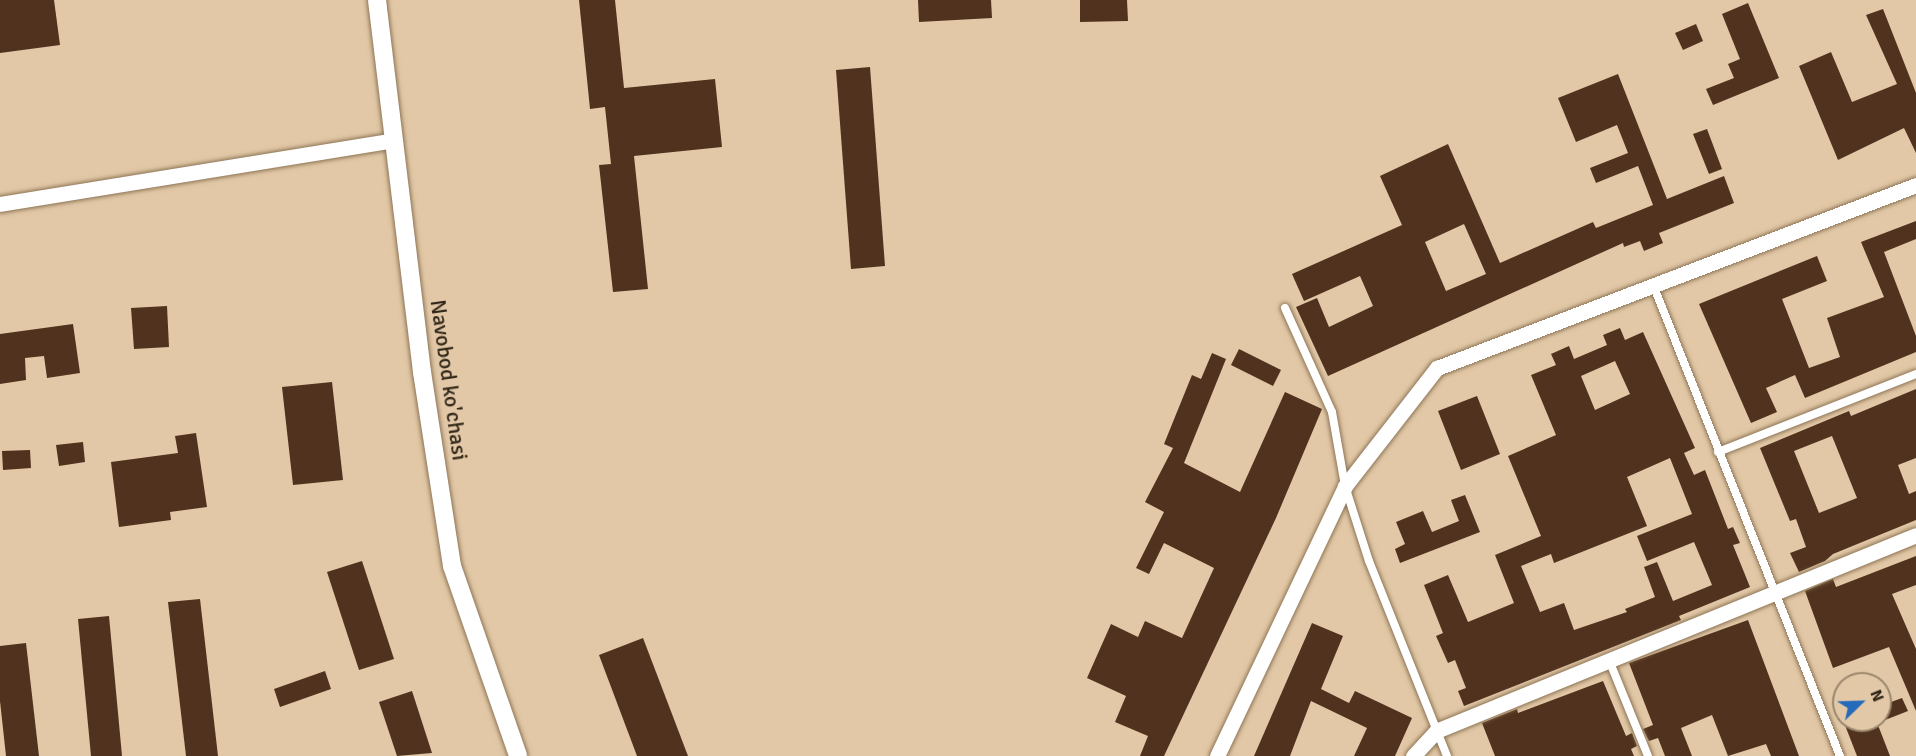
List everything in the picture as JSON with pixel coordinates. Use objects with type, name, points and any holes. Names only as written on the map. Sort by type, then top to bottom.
[{"type":"street","name":"Navobod ko'chasi","points":[[377,0],[422,372],[453,566],[518,756]]},
{"type":"street","points":[[0,204],[393,140]]},
{"type":"street","points":[[1217,756],[1345,486],[1437,369],[1916,185]]},
{"type":"street","points":[[1413,756],[1436,731],[1773,591],[1916,535]]},
{"type":"lane","points":[[1654,287],[1840,756]]},
{"type":"lane","points":[[1285,308],[1332,412],[1345,486],[1369,561],[1447,756]]},
{"type":"lane","points":[[1718,452],[1916,374]]},
{"type":"lane","points":[[1609,660],[1648,756]]},
{"type":"building","points":[[0,0],[54,0],[60,45],[0,53]]},
{"type":"building","points":[[579,0],[615,0],[624,88],[715,79],[722,147],[634,156],[648,289],[613,292],[599,165],[611,164],[605,107],[590,109]]},
{"type":"building","points":[[918,0],[991,0],[992,18],[919,22]]},
{"type":"building","points":[[1080,0],[1127,0],[1128,21],[1080,22]]},
{"type":"building","points":[[1748,3],[1779,78],[1713,105],[1706,89],[1734,78],[1728,64],[1740,59],[1722,14]]},
{"type":"building","points":[[1883,9],[1916,93],[1916,153],[1904,128],[1838,160],[1799,66],[1831,52],[1852,102],[1897,84],[1866,15]]},
{"type":"building","points":[[1696,24],[1703,41],[1683,50],[1675,33]]},
{"type":"building","points":[[870,67],[885,266],[851,269],[836,70]]},
{"type":"building","points":[[1618,74],[1667,199],[1724,176],[1734,203],[1659,233],[1663,243],[1644,251],[1640,241],[1624,247],[1623,243],[1328,376],[1296,307],[1317,298],[1329,327],[1373,306],[1360,276],[1304,301],[1292,274],[1402,225],[1380,176],[1448,144],[1500,263],[1593,222],[1596,228],[1653,205],[1638,166],[1596,183],[1590,168],[1628,153],[1617,125],[1576,142],[1558,98]],"holes":[[[1464,224],[1486,274],[1446,291],[1425,242]]]},
{"type":"building","points":[[1707,129],[1722,169],[1709,174],[1693,134]]},
{"type":"building","points":[[1916,221],[1916,239],[1884,252],[1916,336],[1916,352],[1805,398],[1795,375],[1766,388],[1777,412],[1751,423],[1699,304],[1817,256],[1827,281],[1782,299],[1809,368],[1840,357],[1827,318],[1884,297],[1861,242]]},
{"type":"building","points":[[167,306],[169,347],[134,349],[131,308]]},
{"type":"building","points":[[73,324],[80,373],[47,378],[44,356],[25,358],[26,380],[0,384],[0,334]]},
{"type":"building","points":[[1620,328],[1625,340],[1643,332],[1695,448],[1684,453],[1694,475],[1705,470],[1728,529],[1733,527],[1740,543],[1733,545],[1750,587],[1679,616],[1681,620],[1464,706],[1458,691],[1466,688],[1455,660],[1448,663],[1436,636],[1443,633],[1424,585],[1448,575],[1468,622],[1514,603],[1495,555],[1541,536],[1508,456],[1556,435],[1531,375],[1556,365],[1551,354],[1569,346],[1574,359],[1607,345],[1603,335]],"holes":[[[1615,361],[1630,394],[1595,410],[1581,376]],[[1670,458],[1692,514],[1637,536],[1647,561],[1694,542],[1712,585],[1673,601],[1657,562],[1644,567],[1655,597],[1625,609],[1627,612],[1574,630],[1564,603],[1540,612],[1521,566],[1551,554],[1554,563],[1647,526],[1627,477]]]},
{"type":"building","points":[[1239,349],[1281,370],[1273,386],[1231,365]]},
{"type":"building","points":[[1212,353],[1226,359],[1184,463],[1240,492],[1285,392],[1322,409],[1276,518],[1164,756],[1140,756],[1148,736],[1115,722],[1126,696],[1087,678],[1111,624],[1138,637],[1145,621],[1182,638],[1214,568],[1164,543],[1149,574],[1136,568],[1164,512],[1145,502],[1173,448],[1164,444],[1192,375],[1201,379]]},
{"type":"building","points":[[332,382],[343,480],[293,485],[282,387]]},
{"type":"building","points":[[1916,389],[1916,458],[1898,465],[1909,494],[1916,491],[1916,520],[1833,554],[1825,561],[1799,572],[1790,553],[1806,547],[1796,519],[1790,521],[1760,448],[1849,411],[1851,416]],"holes":[[[1832,436],[1857,498],[1819,513],[1794,451]]]},
{"type":"building","points":[[1477,396],[1500,454],[1461,470],[1438,411]]},
{"type":"building","points":[[196,433],[207,507],[170,512],[171,520],[119,527],[111,462],[178,453],[175,436]]},
{"type":"building","points":[[83,442],[85,462],[59,466],[56,445]]},
{"type":"building","points":[[30,450],[31,468],[3,470],[2,451]]},
{"type":"building","points":[[1465,495],[1480,532],[1400,563],[1395,549],[1405,544],[1396,522],[1423,511],[1432,532],[1459,521],[1451,500]]},
{"type":"building","points":[[1916,556],[1916,585],[1892,594],[1916,649],[1916,711],[1889,647],[1833,668],[1805,591],[1833,579],[1836,587]]},
{"type":"building","points":[[362,561],[394,659],[359,670],[327,572]]},
{"type":"building","points":[[200,599],[218,756],[186,756],[168,602]]},
{"type":"building","points":[[109,616],[122,756],[91,756],[78,619]]},
{"type":"building","points":[[1748,620],[1799,756],[1771,756],[1766,744],[1728,756],[1712,715],[1681,728],[1692,756],[1665,756],[1658,738],[1649,741],[1643,729],[1653,725],[1629,663]]},
{"type":"building","points":[[1312,623],[1343,636],[1321,689],[1349,703],[1355,691],[1412,718],[1395,756],[1354,756],[1367,728],[1311,701],[1290,756],[1254,756]]},
{"type":"building","points":[[643,638],[688,756],[637,756],[599,655]]},
{"type":"building","points":[[26,643],[39,756],[6,756],[0,701],[0,646]]},
{"type":"building","points":[[325,671],[331,689],[280,707],[274,689]]},
{"type":"building","points":[[1603,681],[1626,736],[1632,733],[1637,746],[1631,749],[1634,756],[1495,756],[1482,723],[1517,709],[1518,713]]},
{"type":"building","points":[[412,691],[432,753],[397,756],[379,702]]},
{"type":"building","points":[[1902,698],[1908,711],[1892,717],[1892,702]]},
{"type":"building","points":[[1848,732],[1881,732],[1890,756],[1857,756]]}]
